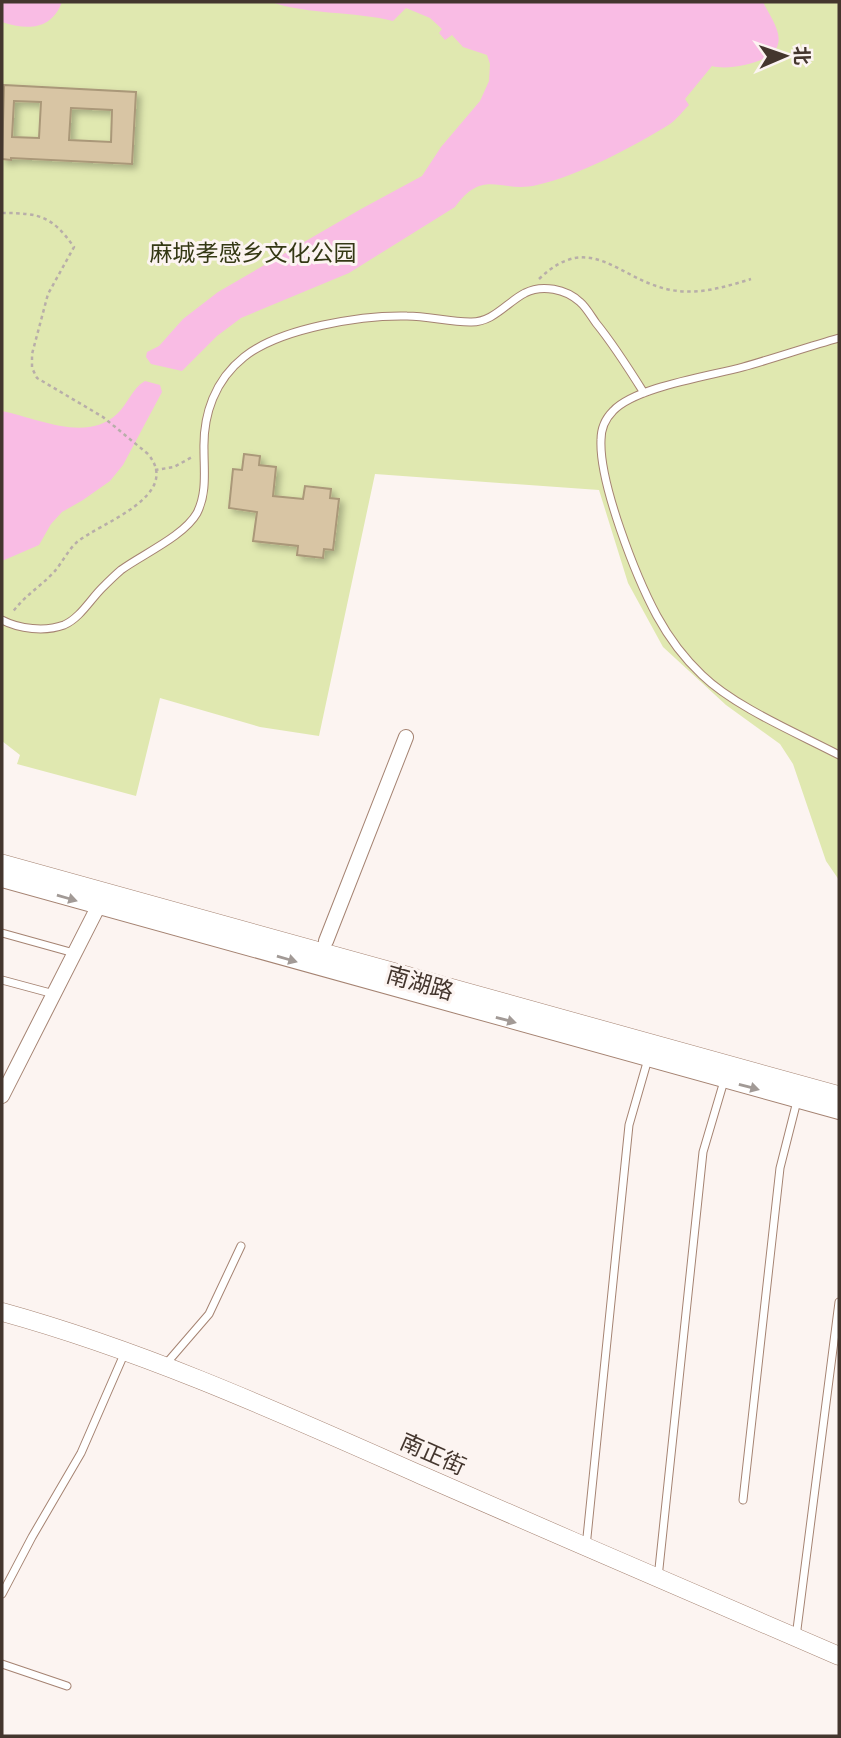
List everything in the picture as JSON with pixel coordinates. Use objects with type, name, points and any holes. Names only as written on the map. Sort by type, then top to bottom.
[{"type":"main road","name":"南湖路","points":[[2,850],[839,1082]]},
{"type":"main road","name":"南湖路","points":[[2,866],[839,1098]]},
{"type":"street","points":[[326,941],[405,737]]},
{"type":"street","points":[[2,880],[839,1112]]},
{"type":"street","points":[[2,1097],[97,906]]},
{"type":"street","name":"南正街","points":[[2,1312],[125,1351],[229,1390],[586,1548],[839,1656]]},
{"type":"lane","points":[[4,621],[12,625],[38,628],[66,624],[120,571],[185,527],[197,512],[203,494],[205,426],[215,390],[241,359],[265,343],[327,325],[377,317],[408,316],[476,322],[494,315],[524,293],[543,288],[552,289],[566,293],[580,302],[616,348],[644,393]]},
{"type":"lane","points":[[839,338],[644,393],[619,405],[612,412],[603,428],[601,447],[607,488],[639,575],[657,615],[679,650],[729,697],[839,755]]},
{"type":"lane","points":[[2,933],[74,953]]},
{"type":"lane","points":[[2,980],[54,994]]},
{"type":"lane","points":[[586,1548],[629,1125],[648,1059]]},
{"type":"lane","points":[[658,1578],[703,1153],[724,1080]]},
{"type":"lane","points":[[743,1500],[780,1168],[797,1100]]},
{"type":"lane","points":[[165,1365],[209,1314],[242,1245]]},
{"type":"lane","points":[[796,1637],[839,1301]]},
{"type":"lane","points":[[2,1594],[81,1453],[125,1351]]},
{"type":"lane","points":[[2,1664],[67,1686]]},
{"type":"path","points":[[2,214],[39,216],[61,229],[74,247],[48,294],[31,360],[37,378],[103,417],[148,454],[155,470],[152,487],[144,500],[76,544],[52,574],[23,598],[4,621]]},
{"type":"path","points":[[524,293],[548,270],[567,259],[582,256],[594,257],[672,290],[707,290],[751,279]]},
{"type":"path","points":[[155,470],[174,467],[195,456],[204,455]]},
{"type":"green space","name":"麻城孝感乡文化公园","points":[[2,2],[839,2],[839,880],[826,861],[793,764],[780,744],[726,705],[663,647],[628,583],[599,490],[375,474],[319,736],[260,727],[160,698],[136,796],[17,764],[20,755],[2,741]]},
{"type":"shaded area","points":[[2,2],[62,2],[57,12],[45,23],[29,27],[2,22]]},
{"type":"shaded area","points":[[271,2],[763,2],[779,39],[775,51],[760,61],[739,66],[712,66],[685,99],[689,105],[675,120],[623,151],[588,168],[537,185],[513,187],[493,184],[475,188],[455,207],[349,273],[241,318],[217,336],[182,371],[151,364],[146,357],[147,352],[159,346],[183,319],[218,292],[422,176],[441,147],[480,101],[489,81],[490,64],[487,55],[463,47],[452,35],[445,40],[439,33],[442,29],[430,18],[406,8],[393,21],[301,9]]},
{"type":"shaded area","points":[[145,381],[160,385],[162,392],[123,465],[110,481],[62,512],[51,524],[39,545],[2,561],[2,411],[61,426],[91,427],[117,414]]},
{"type":"building","points":[[4,85],[136,92],[132,164],[2,159]],"holes":[[[14,101],[41,102],[39,138],[12,137]],[[71,108],[112,110],[111,142],[69,140]]]},
{"type":"building","points":[[244,454],[260,456],[259,465],[276,467],[273,496],[303,499],[305,486],[331,489],[330,498],[339,499],[333,550],[324,549],[323,558],[297,555],[298,546],[253,541],[257,512],[229,508],[233,469],[242,470]]}]
